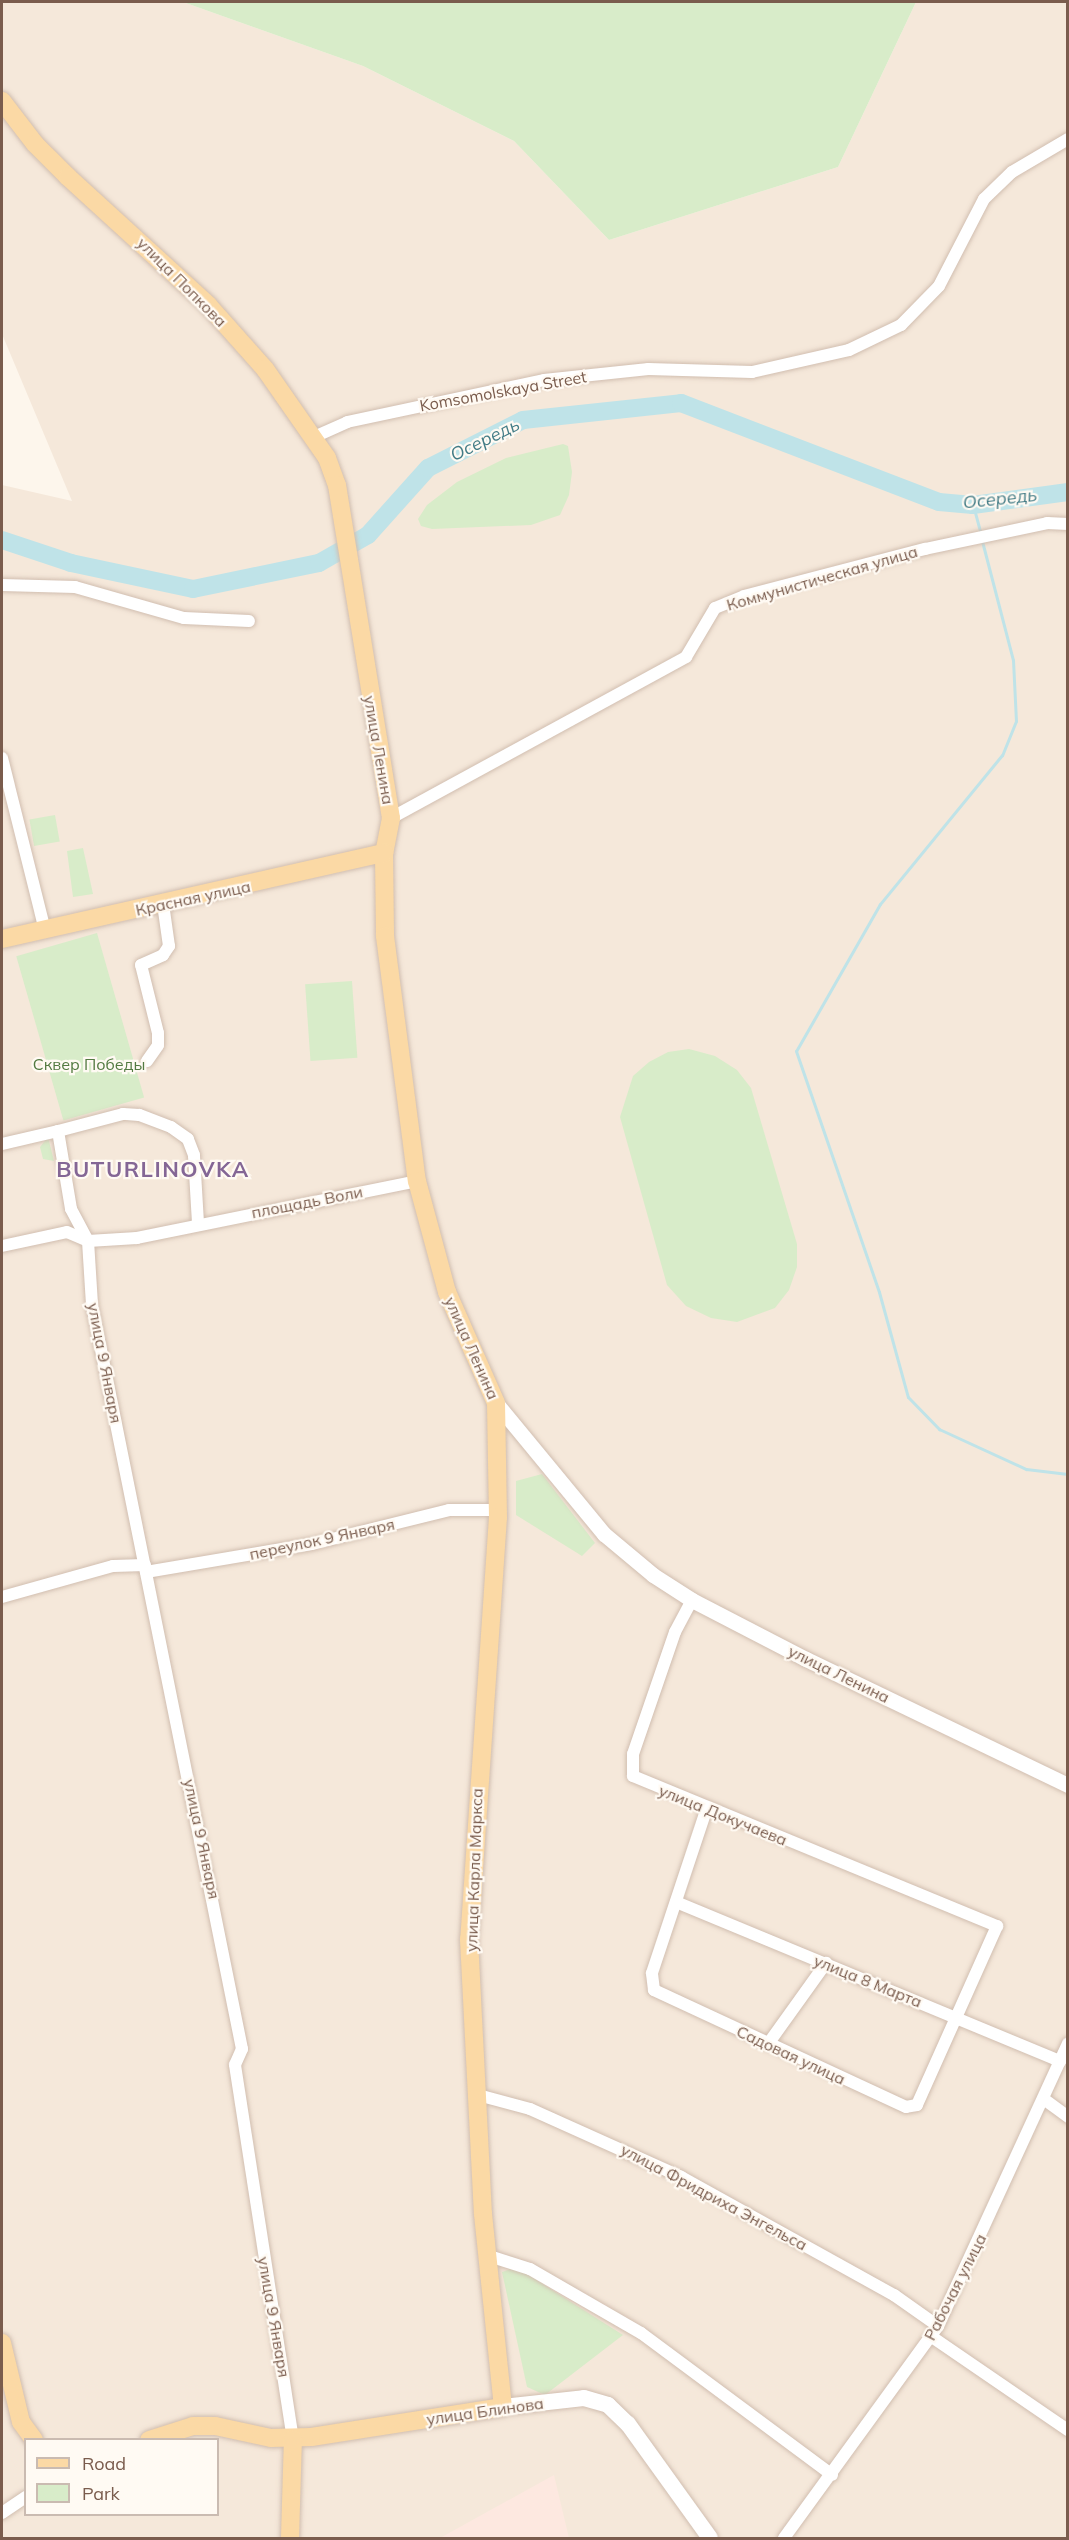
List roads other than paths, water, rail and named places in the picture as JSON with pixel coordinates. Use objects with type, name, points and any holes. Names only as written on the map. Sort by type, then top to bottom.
[{"type":"main road","name":"улица Попкова","points":[[2,101],[35,144],[208,305],[265,369],[314,436],[337,485]]},
{"type":"main road","name":"улица Ленина","points":[[337,485],[354,606],[391,818],[384,853],[385,936],[417,1180],[447,1292],[496,1403]]},
{"type":"main road","name":"Красная улица","points":[[2,939],[44,927],[163,904],[384,853]]},
{"type":"main road","name":"улица Карла Маркса","points":[[496,1403],[498,1510],[470,1893],[486,2255],[503,2407]]},
{"type":"main road","points":[[2,2343],[5,2381],[21,2422],[32,2438]]},
{"type":"main road","name":"улица Блинова","points":[[152,2438],[171,2431],[204,2426],[293,2439],[503,2407],[584,2398],[608,2405],[628,2424],[710,2538]]},
{"type":"main road","points":[[290,2538],[293,2439]]},
{"type":"street","name":"Komsomolskaya Street","points":[[314,436],[373,415],[544,380],[648,369],[752,372],[849,350],[902,325],[939,286],[984,199],[1012,172],[1068,139]]},
{"type":"street","name":"Коммунистическая улица","points":[[391,818],[647,682],[686,657],[715,608],[744,596],[988,534],[1047,523],[1068,524]]},
{"type":"street","points":[[2,585],[75,587],[184,618],[249,621]]},
{"type":"street","points":[[2,758],[44,927]]},
{"type":"street","points":[[147,1061],[158,1045],[158,1033],[141,965],[163,955],[169,946],[163,904]]},
{"type":"street","points":[[2,1144],[123,1114],[139,1115],[171,1127],[188,1139],[194,1155],[198,1223]]},
{"type":"street","points":[[58,1131],[71,1209],[88,1241]]},
{"type":"street","name":"площадь Воли","points":[[2,1246],[67,1232],[88,1241],[137,1238],[198,1223],[417,1180]]},
{"type":"street","name":"улица 9 Января","points":[[88,1241],[92,1305],[242,2049],[235,2065],[293,2439]]},
{"type":"street","name":"улица Ленина","points":[[496,1403],[604,1534],[653,1575],[692,1600],[1068,1785]]},
{"type":"street","name":"переулок 9 Января","points":[[2,1597],[113,1566],[146,1569],[312,1544],[449,1510],[498,1510]]},
{"type":"street","name":"улица Докучаева","points":[[692,1600],[675,1632],[631,1771],[639,1781],[990,1920]]},
{"type":"street","name":"Садовая улица","points":[[707,1808],[652,1973],[654,1990],[768,2044],[912,2107],[922,2098],[997,1934],[997,1926],[990,1920]]},
{"type":"street","name":"улица 8 Марта","points":[[676,1902],[1060,2061]]},
{"type":"street","points":[[768,2044],[826,1963]]},
{"type":"street","name":"Рабочая улица","points":[[784,2538],[935,2331],[1045,2100],[1068,2043]]},
{"type":"street","name":"улица Фридриха Энгельса","points":[[478,2096],[530,2109],[681,2176],[894,2295],[935,2331],[1068,2430]]},
{"type":"street","points":[[1045,2100],[1068,2117]]},
{"type":"street","points":[[486,2255],[530,2269],[641,2333],[832,2475]]},
{"type":"street","points":[[2,2512],[24,2498]]},
{"type":"waterway","name":"Осередь","points":[[2,540],[71,563],[193,589],[319,563],[368,535],[428,468],[523,420],[681,403],[939,502],[973,505],[1068,492]]},
{"type":"waterway","points":[[973,505],[981,534]]},
{"type":"waterway","points":[[982,541],[1013,660],[1016,721],[1002,755],[880,904],[796,1051],[879,1292],[908,1397],[939,1429],[1026,1469],[1068,1474]]},
{"type":"district","name":"BUTURLINOVKA","points":[[153,1170]]},
{"type":"park label","name":"Сквер Победы","points":[[89,1064]]}]
